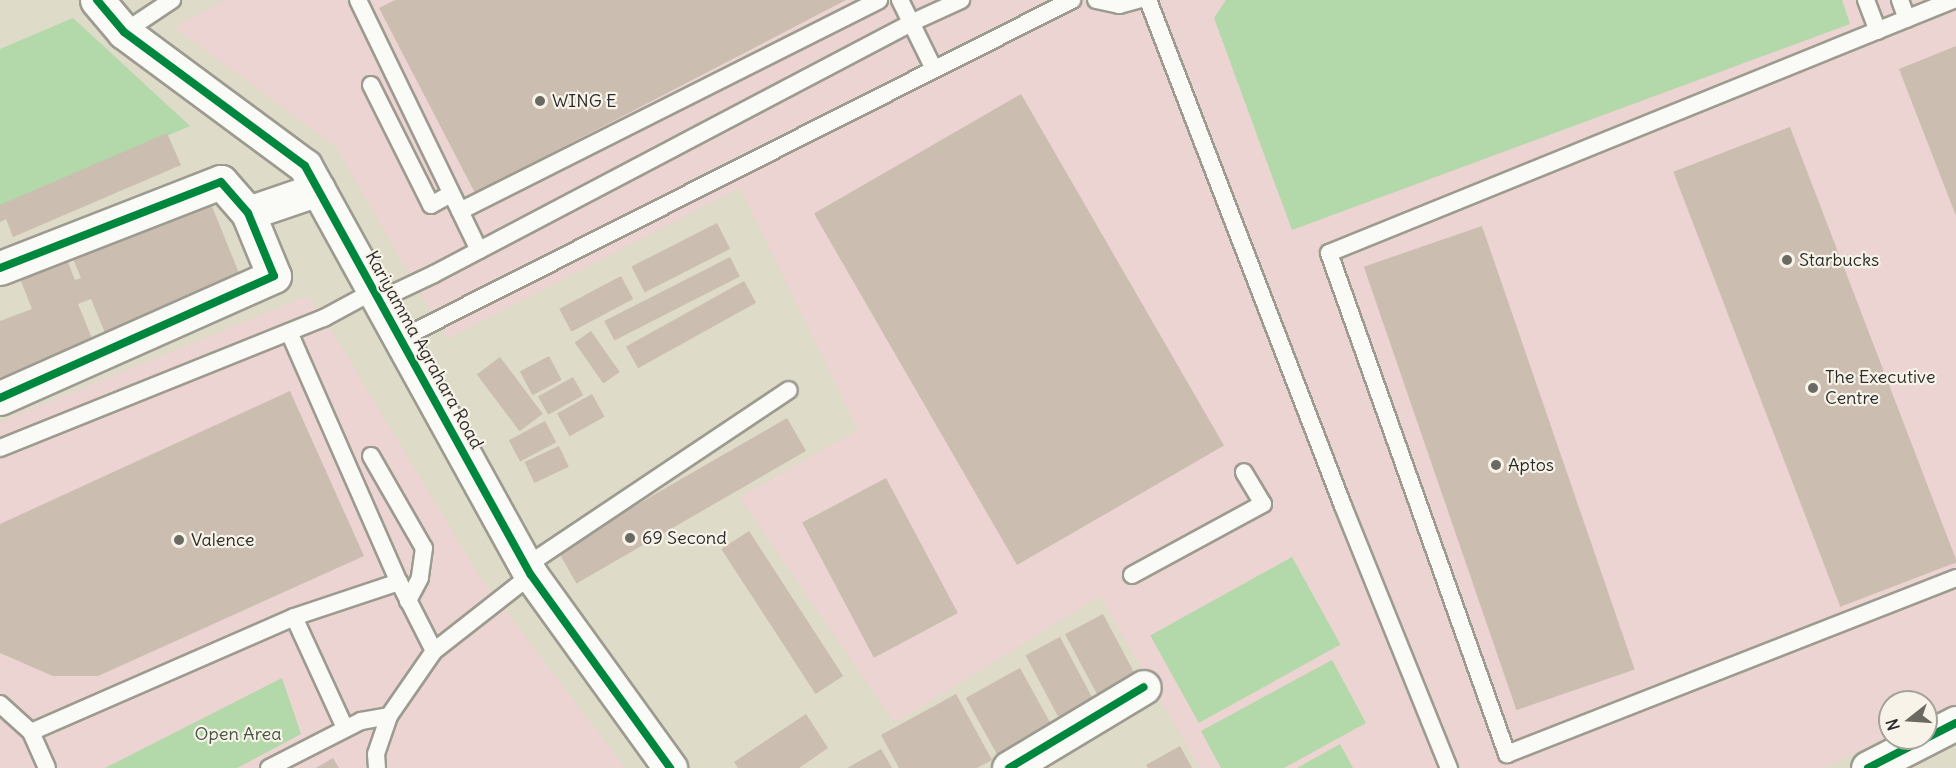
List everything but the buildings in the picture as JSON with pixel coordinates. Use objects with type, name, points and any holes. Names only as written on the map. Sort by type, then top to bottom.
[{"type":"street","name":"Kariyamma Agrahara Road","points":[[97,0],[124,32],[305,166],[529,570],[670,768]]},
{"type":"street","points":[[0,268],[221,182],[248,213],[274,276],[0,398]]},
{"type":"street","points":[[248,213],[318,189]]},
{"type":"street","points":[[1009,768],[1144,687]]},
{"type":"street","points":[[1868,768],[1956,723]]},
{"type":"lane","points":[[124,32],[172,0]]},
{"type":"lane","points":[[358,0],[479,250]]},
{"type":"lane","points":[[460,211],[879,0]]},
{"type":"lane","points":[[900,0],[913,22],[934,69]]},
{"type":"lane","points":[[0,448],[324,318],[479,250],[913,22],[961,0]]},
{"type":"lane","points":[[400,339],[1072,0]]},
{"type":"lane","points":[[1096,0],[1119,5],[1138,0]]},
{"type":"lane","points":[[1148,0],[1446,766]]},
{"type":"lane","points":[[1866,0],[1878,31]]},
{"type":"lane","points":[[1899,0],[1906,19]]},
{"type":"lane","points":[[1953,0],[1329,253],[1507,754],[1956,578]]},
{"type":"lane","points":[[371,85],[430,205],[451,194]]},
{"type":"lane","points":[[289,332],[399,582],[434,651]]},
{"type":"lane","points":[[377,768],[376,754],[389,716],[434,651],[529,570],[789,390]]},
{"type":"lane","points":[[371,456],[424,548],[420,578],[408,601]]},
{"type":"lane","points":[[1132,574],[1263,504],[1244,472]]},
{"type":"lane","points":[[31,732],[294,617],[399,582]]},
{"type":"lane","points":[[294,617],[345,728]]},
{"type":"lane","points":[[0,705],[31,732],[47,768]]},
{"type":"lane","points":[[269,768],[361,721],[389,716]]},
{"type":"shaded area","points":[[225,0],[1956,0],[1956,705],[1938,713],[1938,690],[1878,690],[1878,742],[1824,768],[1200,768],[1100,596],[895,723],[739,497],[858,430],[740,188],[447,339],[336,147],[174,27]]},
{"type":"shaded area","points":[[307,296],[324,318],[478,574],[625,768],[0,768],[0,422]]},
{"type":"green space","points":[[1226,0],[1842,0],[1850,24],[1292,230],[1214,18]]},
{"type":"green space","points":[[73,18],[190,126],[0,208],[0,49]]},
{"type":"green space","points":[[1292,557],[1340,644],[1199,723],[1150,636]]},
{"type":"green space","points":[[1332,660],[1366,723],[1284,768],[1221,768],[1201,731]]},
{"type":"green space","name":"Open Area","points":[[282,678],[301,734],[237,768],[105,768]]},
{"type":"green space","points":[[1340,744],[1353,768],[1297,768]]},
{"type":"cycle path","points":[[97,0],[124,32],[305,166],[531,575],[670,768]]},
{"type":"cycle path","points":[[0,268],[221,182],[248,213],[274,276],[0,398]]},
{"type":"cycle path","points":[[1009,768],[1144,687]]},
{"type":"cycle path","points":[[1868,768],[1956,723]]},
{"type":"place","name":"WING E","points":[[540,101]]},
{"type":"place","name":"Starbucks","points":[[1787,260]]},
{"type":"place","name":"The Executive Centre","points":[[1813,388]]},
{"type":"place","name":"Aptos","points":[[1496,465]]},
{"type":"place","name":"69 Second","points":[[630,538]]},
{"type":"place","name":"Valence","points":[[179,540]]}]
